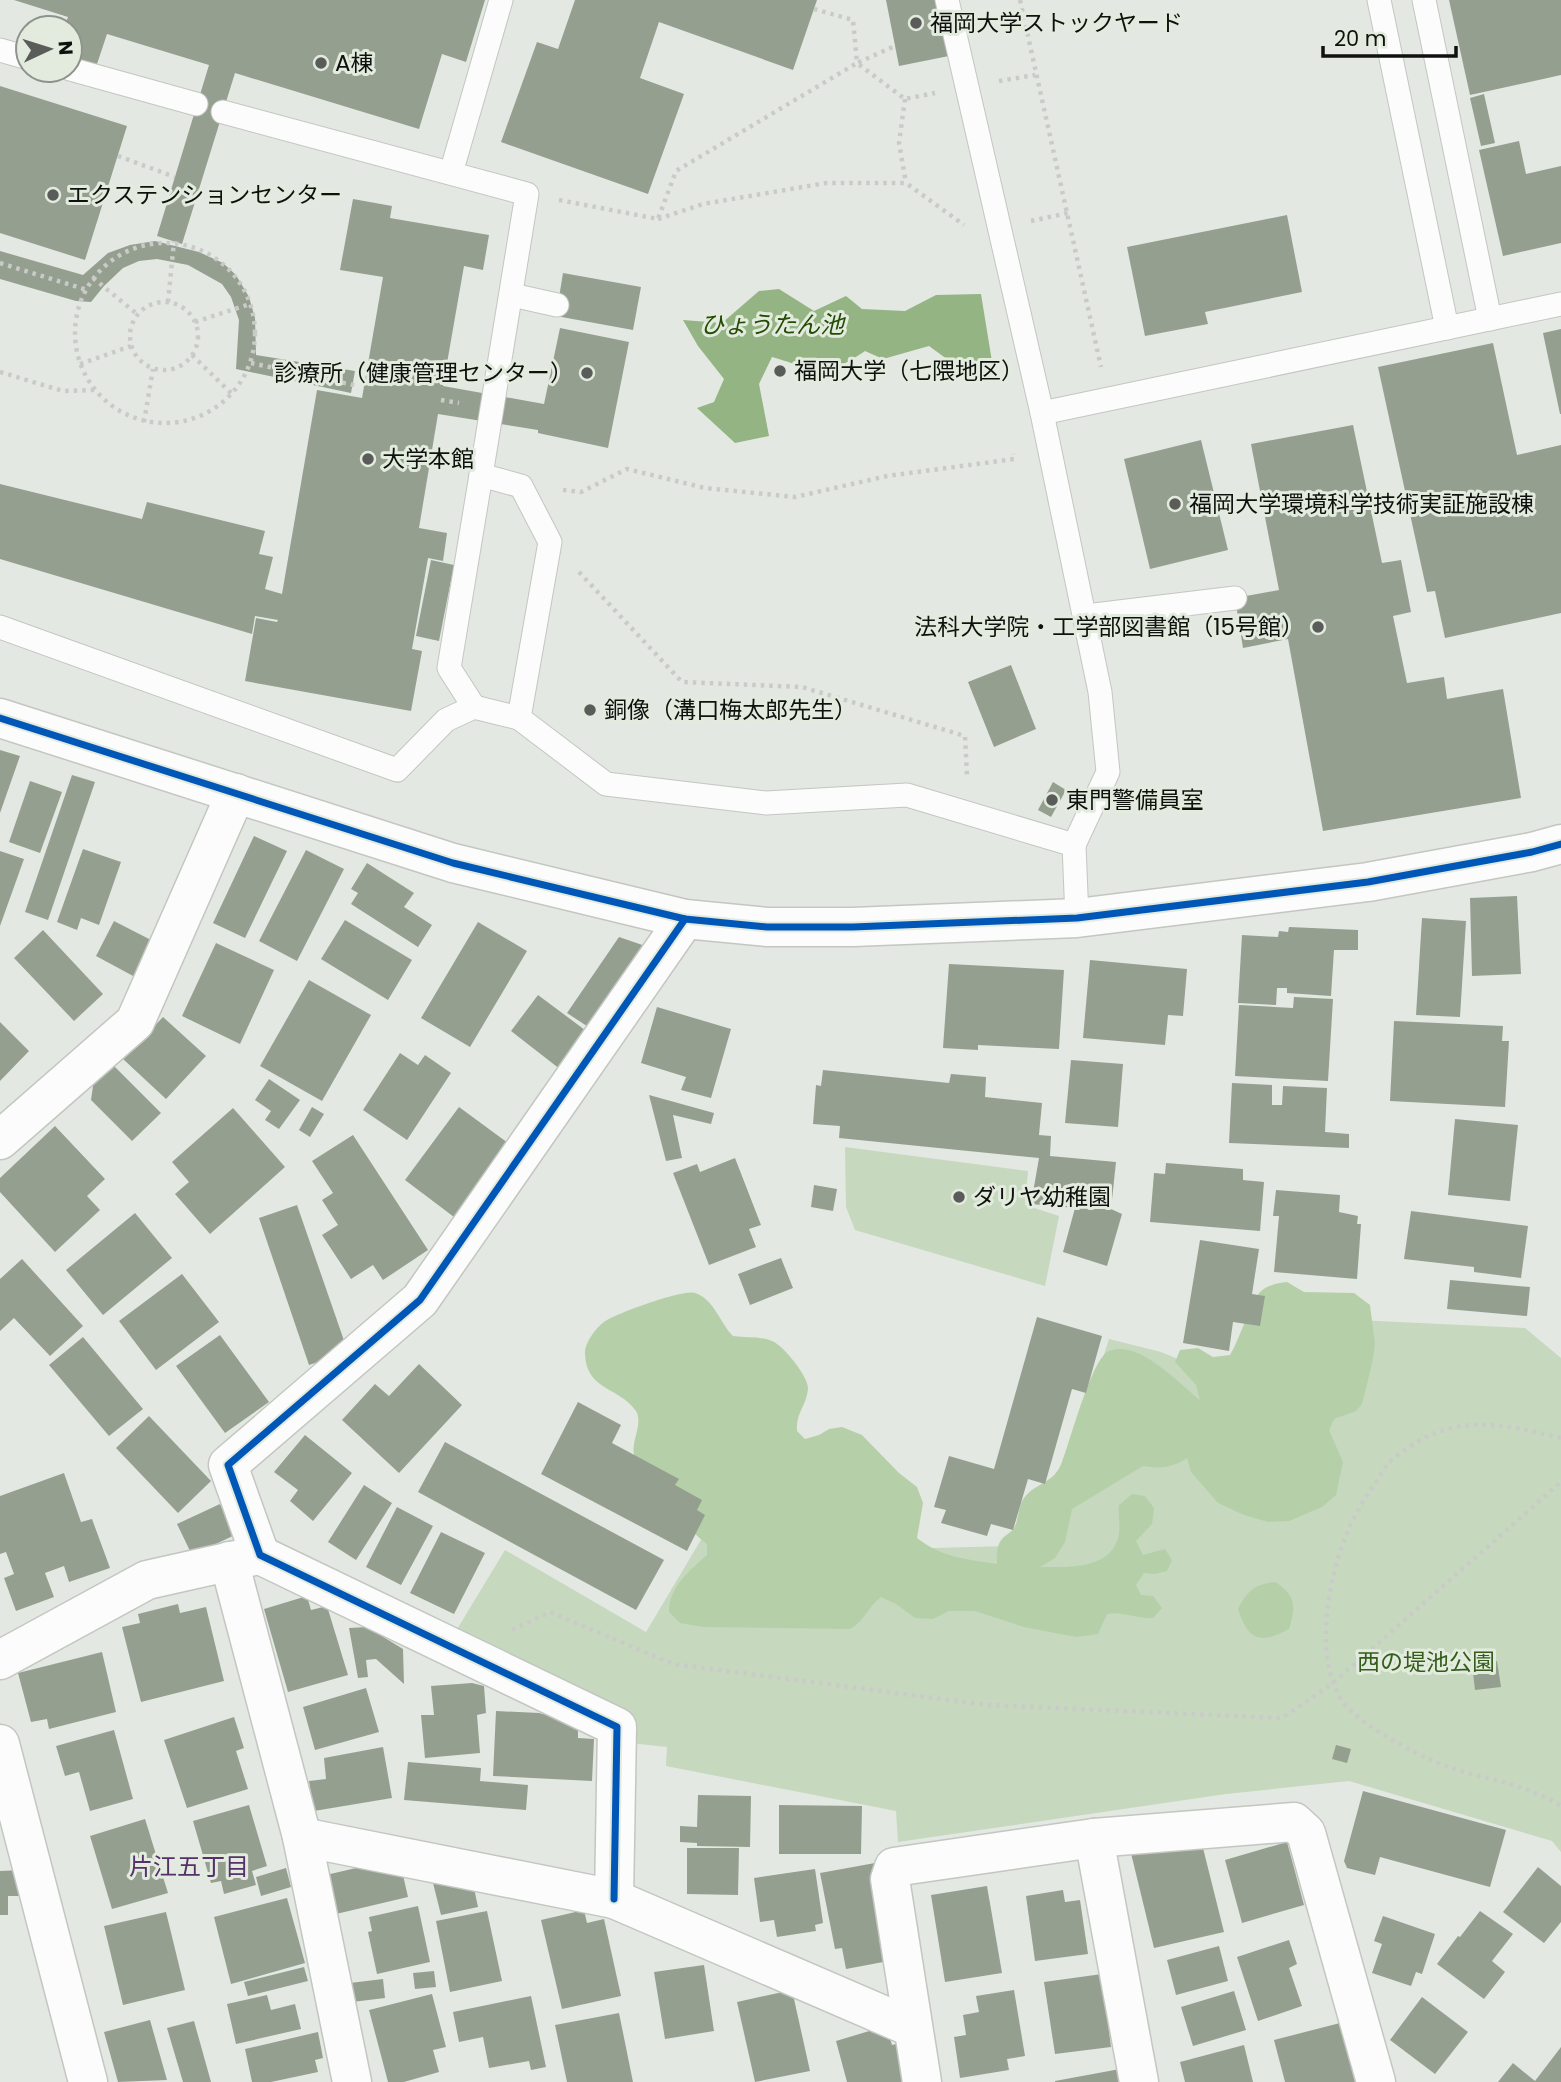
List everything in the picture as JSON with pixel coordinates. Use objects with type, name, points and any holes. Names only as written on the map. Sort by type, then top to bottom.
[{"type":"street","points":[[0,719],[453,863],[685,919],[767,927],[853,927],[1077,918],[1368,882],[1532,852],[1561,844]]},
{"type":"street","points":[[0,1140],[135,1022],[236,793]]},
{"type":"street","points":[[352,2082],[228,1465],[420,1300],[685,919]]},
{"type":"street","points":[[0,1660],[147,1580],[245,1558],[463,1653],[617,1727],[614,1899]]},
{"type":"street","points":[[0,1744],[88,2082]]},
{"type":"street","points":[[922,2082],[890,1879],[894,1867],[1094,1838],[1294,1822],[1306,1833],[1376,2082]]},
{"type":"street","points":[[302,1837],[614,1899],[913,2028]]},
{"type":"street","points":[[1094,1838],[1139,2082]]},
{"type":"lane","points":[[451,173],[501,0]]},
{"type":"lane","points":[[947,0],[1042,413],[1100,692],[1108,772],[1074,845],[1077,918]]},
{"type":"lane","points":[[1379,0],[1447,328]]},
{"type":"lane","points":[[1424,0],[1490,319]]},
{"type":"lane","points":[[84,73],[197,104]]},
{"type":"lane","points":[[223,111],[527,194],[449,668],[474,707]]},
{"type":"lane","points":[[512,295],[557,305]]},
{"type":"lane","points":[[1042,413],[1561,304]]},
{"type":"lane","points":[[481,475],[521,486],[550,542],[519,718]]},
{"type":"lane","points":[[1086,616],[1235,598]]},
{"type":"lane","points":[[0,627],[397,770],[446,720],[474,707],[519,718],[606,784],[766,803],[907,795],[1074,845]]},
{"type":"path","points":[[1020,0],[1108,399]]},
{"type":"path","points":[[814,9],[853,20],[856,64]]},
{"type":"path","points":[[658,219],[676,172],[856,64],[895,46]]},
{"type":"path","points":[[905,99],[898,143],[906,183]]},
{"type":"path","points":[[118,156],[175,177]]},
{"type":"path","points":[[527,194],[658,219],[703,204],[826,183],[906,183],[962,225],[1001,228]]},
{"type":"path","points":[[168,302],[174,242]]},
{"type":"path","points":[[174,242],[201,250],[227,266],[245,291],[255,320],[251,363],[245,378],[226,401],[201,417],[173,424],[144,422],[116,410],[94,390],[80,365],[74,336],[79,305],[93,278],[115,257],[142,245],[174,242]]},
{"type":"path","points":[[0,263],[87,290]]},
{"type":"path","points":[[93,278],[138,314]]},
{"type":"path","points":[[168,302],[179,306],[195,322],[198,333],[192,355],[176,368],[153,369],[143,364],[131,346],[132,323],[138,314],[147,307],[168,302]]},
{"type":"path","points":[[195,322],[250,304]]},
{"type":"path","points":[[80,365],[131,346]]},
{"type":"path","points":[[192,355],[232,394]]},
{"type":"path","points":[[251,363],[358,386]]},
{"type":"path","points":[[144,422],[153,369]]},
{"type":"path","points":[[0,373],[62,391],[94,390]]},
{"type":"path","points":[[521,486],[582,492],[627,469],[705,488],[795,497],[887,476],[1014,459],[1011,419],[1042,413]]},
{"type":"path","points":[[550,542],[682,682],[802,687],[965,736],[970,816]]},
{"type":"path","points":[[1561,1438],[1508,1426],[1470,1423],[1426,1437],[1390,1461],[1368,1493],[1345,1538],[1329,1596],[1326,1647],[1332,1684],[1350,1710],[1388,1737],[1437,1763],[1544,1795],[1561,1806]]},
{"type":"path","points":[[463,1653],[550,1612],[673,1664],[988,1704],[1282,1718],[1332,1684],[1561,1482]]},
{"type":"green space","points":[[845,1147],[1028,1171],[1025,1205],[1059,1216],[1045,1286],[855,1230],[846,1207]]},
{"type":"green space","name":"西の堤池公園","points":[[1272,1316],[1525,1328],[1561,1358],[1561,1852],[1552,1841],[1349,1781],[1226,1794],[898,1842],[896,1811],[666,1766],[667,1747],[629,1743],[629,1711],[456,1631],[505,1550],[646,1632],[708,1528],[896,1549],[1044,1545],[1109,1339],[1161,1352],[1219,1376]]},
{"type":"shaded area","points":[[1287,1282],[1304,1292],[1354,1293],[1370,1305],[1375,1344],[1362,1404],[1356,1411],[1334,1419],[1329,1430],[1343,1462],[1336,1495],[1322,1507],[1289,1521],[1268,1522],[1218,1503],[1191,1472],[1187,1458],[1166,1467],[1143,1466],[1072,1509],[1065,1542],[1055,1558],[1040,1567],[1086,1564],[1106,1556],[1118,1538],[1119,1505],[1132,1494],[1145,1496],[1154,1508],[1152,1524],[1136,1541],[1143,1555],[1165,1549],[1172,1560],[1167,1571],[1144,1573],[1136,1585],[1141,1595],[1153,1596],[1162,1608],[1153,1618],[1107,1614],[1098,1634],[1077,1637],[1024,1627],[975,1611],[949,1611],[933,1619],[915,1618],[881,1597],[850,1629],[703,1627],[680,1623],[669,1612],[672,1595],[681,1580],[707,1555],[707,1544],[684,1522],[636,1461],[636,1411],[621,1397],[597,1382],[591,1375],[585,1353],[594,1332],[611,1318],[677,1295],[695,1293],[702,1296],[733,1336],[772,1341],[782,1348],[800,1369],[808,1388],[797,1431],[805,1439],[829,1429],[842,1427],[862,1435],[899,1473],[917,1487],[923,1503],[917,1538],[946,1554],[997,1564],[999,1545],[1014,1528],[1024,1498],[1059,1469],[1082,1401],[1102,1357],[1109,1351],[1133,1351],[1157,1365],[1200,1400],[1196,1385],[1175,1362],[1180,1350],[1198,1348],[1213,1357],[1230,1355],[1260,1292],[1269,1286]]},
{"type":"shaded area","points":[[1275,1582],[1291,1597],[1293,1614],[1289,1629],[1270,1637],[1256,1637],[1246,1627],[1238,1609],[1252,1590]]},
{"type":"water","name":"ひょうたん池","points":[[779,289],[814,311],[846,296],[862,309],[905,311],[936,295],[981,294],[994,374],[977,381],[929,346],[883,359],[865,351],[839,366],[820,370],[772,357],[759,384],[769,436],[735,443],[697,408],[714,402],[724,379],[698,346],[683,320],[722,323],[759,291]]},
{"type":"building","name":"A棟","points":[[14,0],[485,0],[466,62],[442,54],[419,129],[235,73],[182,244],[157,236],[209,65],[107,34],[96,67],[84,63],[84,14],[58,14]]},
{"type":"building","points":[[575,0],[817,0],[793,70],[659,22],[640,78],[684,94],[648,194],[501,142],[537,42],[558,49]]},
{"type":"building","name":"福岡大学ストックヤード","points":[[886,0],[938,0],[949,56],[899,66]]},
{"type":"building","points":[[1449,0],[1561,0],[1561,75],[1470,95]]},
{"type":"building","name":"エクステンションセンター","points":[[0,86],[127,126],[85,260],[0,233]]},
{"type":"building","points":[[1484,94],[1495,143],[1481,146],[1470,98]]},
{"type":"building","points":[[1519,141],[1526,174],[1561,166],[1561,243],[1503,256],[1479,150]]},
{"type":"building","name":"大学本館","points":[[353,199],[392,206],[390,218],[489,235],[483,270],[464,266],[443,386],[544,404],[560,328],[629,342],[608,448],[538,433],[538,430],[438,414],[419,528],[447,533],[443,561],[428,558],[412,649],[422,651],[411,711],[245,681],[256,618],[278,620],[255,616],[252,634],[0,559],[0,484],[142,519],[147,502],[265,531],[259,554],[273,557],[265,589],[282,594],[317,390],[362,398],[383,277],[340,270]]},
{"type":"building","points":[[1287,215],[1302,292],[1205,312],[1208,324],[1145,336],[1127,247]]},
{"type":"building","points":[[155,241],[199,252],[223,263],[236,275],[249,297],[255,318],[256,355],[355,371],[351,393],[236,369],[239,320],[231,297],[222,284],[188,265],[157,259],[139,261],[123,268],[91,302],[76,301],[0,279],[0,251],[83,275],[108,253],[130,245]]},
{"type":"building","points":[[563,273],[641,287],[633,330],[556,316]]},
{"type":"building","points":[[1561,329],[1561,414],[1560,414],[1543,333]]},
{"type":"building","points":[[1493,343],[1517,455],[1561,445],[1561,613],[1445,638],[1435,591],[1427,592],[1378,367]]},
{"type":"building","name":"法科大学院・工学部図書館（15号館）","points":[[1353,425],[1382,563],[1401,560],[1411,612],[1393,616],[1407,683],[1444,677],[1447,699],[1503,689],[1521,798],[1323,831],[1288,639],[1243,648],[1235,598],[1279,590],[1251,444]]},
{"type":"building","name":"福岡大学環境科学技術実証施設棟","points":[[1201,440],[1228,550],[1150,569],[1124,459]]},
{"type":"building","points":[[431,560],[454,565],[439,641],[416,636]]},
{"type":"building","points":[[1011,665],[1036,729],[994,747],[968,682]]},
{"type":"building","points":[[0,750],[20,756],[0,813]]},
{"type":"building","points":[[72,775],[95,782],[48,920],[25,912]]},
{"type":"building","points":[[30,781],[62,792],[40,853],[9,842]]},
{"type":"building","name":"東門警備員室","points":[[1053,782],[1066,790],[1051,817],[1038,810]]},
{"type":"building","points":[[254,836],[287,851],[245,938],[213,923]]},
{"type":"building","points":[[83,849],[121,862],[99,925],[81,918],[77,930],[57,922]]},
{"type":"building","points":[[306,850],[344,869],[297,961],[259,941]]},
{"type":"building","points":[[0,851],[24,859],[0,926]]},
{"type":"building","points":[[367,863],[414,893],[404,907],[432,925],[418,947],[351,904],[358,893],[351,889]]},
{"type":"building","points":[[1517,896],[1521,974],[1472,976],[1470,898]]},
{"type":"building","points":[[1422,918],[1466,921],[1460,1017],[1416,1015]]},
{"type":"building","points":[[345,920],[412,960],[388,1000],[321,959]]},
{"type":"building","points":[[114,921],[153,941],[135,977],[96,956]]},
{"type":"building","points":[[478,922],[527,951],[470,1047],[421,1018]]},
{"type":"building","points":[[1289,927],[1358,930],[1358,950],[1334,950],[1331,996],[1287,993],[1287,988],[1277,988],[1276,1005],[1238,1003],[1242,935],[1278,937],[1279,931],[1288,932]]},
{"type":"building","points":[[43,930],[103,994],[74,1021],[14,958]]},
{"type":"building","points":[[619,937],[657,950],[599,1034],[567,1013]]},
{"type":"building","points":[[216,943],[274,970],[240,1044],[182,1016]]},
{"type":"building","points":[[1090,960],[1187,969],[1183,1016],[1168,1015],[1165,1045],[1083,1038]]},
{"type":"building","points":[[949,964],[1064,970],[1059,1049],[978,1045],[978,1050],[943,1048]]},
{"type":"building","points":[[309,980],[371,1015],[322,1101],[260,1066]]},
{"type":"building","points":[[538,995],[593,1036],[565,1073],[511,1031]]},
{"type":"building","points":[[1294,997],[1333,999],[1328,1081],[1235,1076],[1239,1005],[1293,1008]]},
{"type":"building","points":[[657,1007],[731,1029],[711,1098],[681,1090],[686,1077],[641,1063]]},
{"type":"building","points":[[163,1017],[206,1056],[166,1099],[123,1059]]},
{"type":"building","points":[[1394,1021],[1503,1026],[1502,1041],[1509,1041],[1505,1107],[1390,1101]]},
{"type":"building","points":[[0,1022],[29,1051],[0,1081]]},
{"type":"building","points":[[400,1053],[418,1065],[425,1055],[451,1073],[407,1140],[363,1110]]},
{"type":"building","points":[[1071,1060],[1123,1064],[1118,1127],[1065,1123]]},
{"type":"building","points":[[112,1064],[161,1113],[132,1141],[91,1100],[94,1079]]},
{"type":"building","points":[[823,1070],[949,1083],[951,1074],[986,1077],[985,1097],[1042,1103],[1039,1135],[1051,1136],[1050,1156],[1116,1162],[1111,1209],[1122,1214],[1107,1266],[1063,1252],[1075,1208],[1031,1204],[1039,1158],[839,1138],[840,1126],[813,1124],[816,1085],[821,1086]]},
{"type":"building","points":[[269,1079],[300,1100],[279,1129],[265,1120],[271,1111],[255,1100]]},
{"type":"building","points":[[1232,1083],[1272,1085],[1272,1105],[1282,1105],[1283,1086],[1327,1088],[1325,1132],[1349,1134],[1349,1148],[1229,1143]]},
{"type":"building","points":[[649,1095],[714,1113],[711,1124],[673,1115],[682,1158],[666,1161]]},
{"type":"building","points":[[312,1107],[324,1114],[310,1137],[299,1130]]},
{"type":"building","points":[[459,1107],[508,1143],[454,1217],[405,1180]]},
{"type":"building","points":[[233,1108],[285,1167],[210,1234],[175,1194],[189,1182],[172,1162]]},
{"type":"building","points":[[1455,1119],[1518,1125],[1510,1201],[1448,1195]]},
{"type":"building","points":[[55,1126],[105,1179],[87,1196],[100,1210],[55,1252],[0,1192],[0,1178]]},
{"type":"building","points":[[353,1135],[428,1250],[383,1280],[373,1265],[351,1279],[322,1235],[338,1225],[322,1200],[333,1193],[312,1161]]},
{"type":"building","points":[[735,1158],[761,1225],[749,1229],[756,1247],[709,1265],[673,1173],[697,1164],[700,1172]]},
{"type":"building","points":[[1166,1163],[1243,1169],[1243,1180],[1264,1182],[1260,1231],[1150,1222],[1154,1173],[1165,1174]]},
{"type":"building","points":[[814,1185],[837,1189],[833,1211],[811,1207]]},
{"type":"building","points":[[1276,1190],[1340,1195],[1339,1212],[1358,1216],[1357,1224],[1361,1224],[1357,1279],[1274,1272],[1279,1216],[1273,1216]]},
{"type":"building","points":[[297,1205],[348,1352],[309,1365],[259,1218]]},
{"type":"building","points":[[1411,1211],[1528,1226],[1521,1278],[1474,1272],[1474,1267],[1404,1259]]},
{"type":"building","points":[[135,1213],[172,1258],[103,1315],[66,1270]]},
{"type":"building","points":[[1200,1240],[1259,1249],[1252,1294],[1265,1296],[1260,1326],[1233,1322],[1229,1351],[1183,1343]]},
{"type":"building","points":[[781,1258],[793,1288],[750,1305],[738,1274]]},
{"type":"building","points":[[22,1259],[83,1326],[50,1356],[14,1318],[0,1331],[0,1279]]},
{"type":"building","points":[[182,1274],[219,1322],[156,1370],[119,1321]]},
{"type":"building","points":[[1450,1280],[1530,1287],[1527,1316],[1447,1309]]},
{"type":"building","points":[[1037,1317],[1102,1336],[1086,1393],[1072,1389],[1045,1484],[1028,1479],[1013,1530],[991,1524],[987,1536],[941,1523],[946,1510],[934,1507],[949,1456],[994,1469]]},
{"type":"building","points":[[220,1335],[269,1402],[225,1433],[176,1366]]},
{"type":"building","points":[[83,1337],[143,1409],[109,1436],[49,1365]]},
{"type":"building","points":[[419,1364],[462,1405],[399,1473],[342,1420],[375,1384],[389,1396]]},
{"type":"building","points":[[578,1402],[621,1425],[612,1443],[679,1479],[675,1485],[702,1500],[697,1510],[705,1515],[687,1551],[541,1474]]},
{"type":"building","points":[[149,1416],[211,1481],[178,1513],[116,1448]]},
{"type":"building","points":[[305,1435],[352,1473],[313,1521],[290,1501],[298,1490],[274,1472]]},
{"type":"building","points":[[445,1442],[664,1560],[636,1610],[418,1492]]},
{"type":"building","points":[[64,1473],[81,1522],[92,1519],[110,1568],[69,1582],[64,1566],[45,1573],[54,1597],[16,1611],[4,1578],[14,1574],[6,1552],[0,1554],[0,1496]]},
{"type":"building","points":[[364,1485],[392,1503],[356,1560],[328,1542]]},
{"type":"building","points":[[220,1504],[235,1535],[192,1555],[177,1524]]},
{"type":"building","points":[[397,1507],[433,1526],[401,1585],[366,1567]]},
{"type":"building","points":[[441,1532],[485,1553],[454,1614],[410,1593]]},
{"type":"building","points":[[307,1596],[311,1610],[327,1606],[348,1675],[288,1692],[264,1609]]},
{"type":"building","points":[[178,1604],[180,1613],[206,1607],[224,1681],[141,1702],[122,1627],[140,1623],[138,1614]]},
{"type":"building","points":[[367,1627],[403,1649],[404,1684],[376,1659],[366,1660],[368,1677],[358,1678],[349,1628]]},
{"type":"building","points":[[102,1652],[116,1712],[49,1729],[47,1719],[31,1722],[18,1673]]},
{"type":"building","points":[[1497,1661],[1501,1687],[1475,1690],[1472,1664]]},
{"type":"building","points":[[472,1683],[484,1686],[486,1713],[477,1715],[480,1753],[425,1758],[421,1715],[434,1715],[431,1686]]},
{"type":"building","points":[[366,1688],[379,1732],[315,1750],[303,1707]]},
{"type":"building","points":[[496,1711],[539,1713],[578,1724],[578,1738],[594,1739],[592,1781],[493,1776]]},
{"type":"building","points":[[234,1717],[244,1748],[236,1751],[248,1789],[187,1808],[164,1740]]},
{"type":"building","points":[[114,1730],[133,1799],[90,1811],[79,1772],[65,1776],[56,1746]]},
{"type":"building","points":[[1336,1745],[1351,1749],[1347,1763],[1332,1759]]},
{"type":"building","points":[[383,1747],[392,1798],[314,1811],[309,1781],[326,1779],[324,1758]]},
{"type":"building","points":[[408,1762],[481,1768],[480,1781],[528,1785],[526,1810],[404,1800]]},
{"type":"building","points":[[1363,1791],[1506,1830],[1490,1887],[1380,1857],[1375,1875],[1347,1868],[1344,1861]]},
{"type":"building","points":[[698,1795],[751,1796],[750,1847],[697,1846],[697,1843],[680,1842],[680,1826],[697,1827]]},
{"type":"building","points":[[249,1805],[267,1866],[252,1871],[256,1885],[224,1894],[221,1881],[211,1883],[193,1821]]},
{"type":"building","points":[[779,1805],[862,1806],[861,1854],[779,1854]]},
{"type":"building","points":[[145,1819],[168,1893],[112,1909],[90,1836]]},
{"type":"building","points":[[1287,1842],[1304,1905],[1242,1923],[1225,1860]]},
{"type":"building","points":[[1202,1844],[1224,1932],[1154,1948],[1129,1845]]},
{"type":"building","points":[[687,1848],[739,1848],[738,1895],[687,1894]]},
{"type":"building","points":[[399,1858],[408,1897],[336,1914],[326,1875]]},
{"type":"building","points":[[875,1863],[894,1960],[846,1969],[842,1948],[835,1949],[820,1873]]},
{"type":"building","points":[[1538,1867],[1561,1886],[1561,1922],[1544,1943],[1503,1912]]},
{"type":"building","points":[[286,1868],[291,1887],[261,1896],[256,1877]]},
{"type":"building","points":[[815,1869],[823,1923],[815,1925],[816,1931],[777,1937],[774,1920],[760,1922],[754,1878]]},
{"type":"building","points":[[22,1870],[23,1896],[8,1896],[8,1915],[0,1915],[0,1871]]},
{"type":"building","points":[[471,1874],[478,1907],[441,1915],[433,1883]]},
{"type":"building","points":[[987,1886],[1002,1973],[945,1982],[931,1895]]},
{"type":"building","points":[[1063,1890],[1065,1902],[1080,1900],[1088,1954],[1035,1961],[1026,1896]]},
{"type":"building","points":[[287,1898],[305,1963],[231,1984],[214,1917]]},
{"type":"building","points":[[418,1906],[430,1962],[377,1974],[368,1932],[372,1931],[369,1917]]},
{"type":"building","points":[[584,1910],[587,1923],[604,1919],[621,1996],[562,2009],[541,1920]]},
{"type":"building","points":[[487,1911],[502,1981],[450,1992],[436,1921]]},
{"type":"building","points":[[1480,1911],[1513,1934],[1492,1961],[1505,1972],[1484,1999],[1437,1964]]},
{"type":"building","points":[[166,1912],[185,1990],[123,2005],[104,1926]]},
{"type":"building","points":[[1383,1916],[1435,1934],[1422,1974],[1416,1972],[1411,1986],[1372,1973],[1382,1944],[1374,1941]]},
{"type":"building","points":[[1289,1940],[1297,1964],[1289,1968],[1302,2006],[1258,2021],[1237,1957]]},
{"type":"building","points":[[1219,1946],[1228,1981],[1176,1995],[1167,1960]]},
{"type":"building","points":[[704,1965],[714,2031],[665,2039],[654,1972]]},
{"type":"building","points":[[304,1967],[308,1981],[248,1996],[244,1982]]},
{"type":"building","points":[[434,1971],[436,1987],[415,1989],[413,1973]]},
{"type":"building","points":[[1102,1974],[1111,2047],[1055,2054],[1044,1982]]},
{"type":"building","points":[[383,1979],[385,1998],[352,2002],[350,1983]]},
{"type":"building","points":[[792,1990],[810,2071],[755,2082],[737,2002]]},
{"type":"building","points":[[1014,1990],[1025,2056],[1007,2059],[1009,2070],[960,2078],[954,2037],[966,2035],[963,2015],[979,2012],[976,1996]]},
{"type":"building","points":[[1234,1991],[1246,2030],[1193,2046],[1181,2007]]},
{"type":"building","points":[[432,1994],[446,2047],[433,2050],[439,2072],[404,2082],[388,2082],[369,2010]]},
{"type":"building","points":[[267,1995],[271,2010],[295,2004],[301,2029],[236,2044],[227,2004]]},
{"type":"building","points":[[531,1996],[546,2067],[531,2070],[529,2061],[489,2068],[483,2037],[459,2042],[453,2012]]},
{"type":"building","points":[[1422,1997],[1468,2032],[1435,2074],[1390,2040]]},
{"type":"building","points":[[619,2013],[633,2082],[567,2082],[555,2025]]},
{"type":"building","points":[[150,2020],[167,2080],[118,2082],[104,2032]]},
{"type":"building","points":[[194,2021],[211,2082],[183,2082],[167,2028]]},
{"type":"building","points":[[1340,2023],[1355,2082],[1285,2082],[1274,2040]]},
{"type":"building","points":[[886,2026],[892,2045],[900,2043],[912,2082],[847,2082],[836,2041]]},
{"type":"building","points":[[318,2032],[323,2058],[315,2060],[318,2072],[271,2082],[252,2082],[245,2049]]},
{"type":"building","points":[[1244,2045],[1253,2082],[1185,2082],[1180,2062]]},
{"type":"building","points":[[1561,2047],[1561,2082],[1498,2082],[1513,2063],[1535,2081]]},
{"type":"building","points":[[1120,2069],[1122,2082],[1055,2082],[1055,2081]]},
{"type":"cycle path","points":[[0,718],[453,863],[685,919],[767,927],[853,927],[1077,918],[1368,882],[1532,852],[1561,844]]},
{"type":"cycle path","points":[[614,1899],[617,1727],[260,1555],[228,1465],[420,1300],[685,919]]},
{"type":"place","name":"福岡大学ストックヤード","points":[[916,23]]},
{"type":"place","name":"A棟","points":[[321,63]]},
{"type":"place","name":"エクステンションセンター","points":[[53,195]]},
{"type":"place","name":"福岡大学（七隈地区）","points":[[780,371]]},
{"type":"place","name":"診療所（健康管理センター）","points":[[587,373]]},
{"type":"place","name":"大学本館","points":[[368,459]]},
{"type":"place","name":"福岡大学環境科学技術実証施設棟","points":[[1175,504]]},
{"type":"place","name":"法科大学院・工学部図書館（15号館）","points":[[1318,627]]},
{"type":"place","name":"銅像（溝口梅太郎先生）","points":[[590,710]]},
{"type":"place","name":"東門警備員室","points":[[1052,800]]},
{"type":"place","name":"ダリヤ幼稚園","points":[[959,1197]]},
{"type":"district","name":"片江五丁目","points":[[189,1866]]}]
